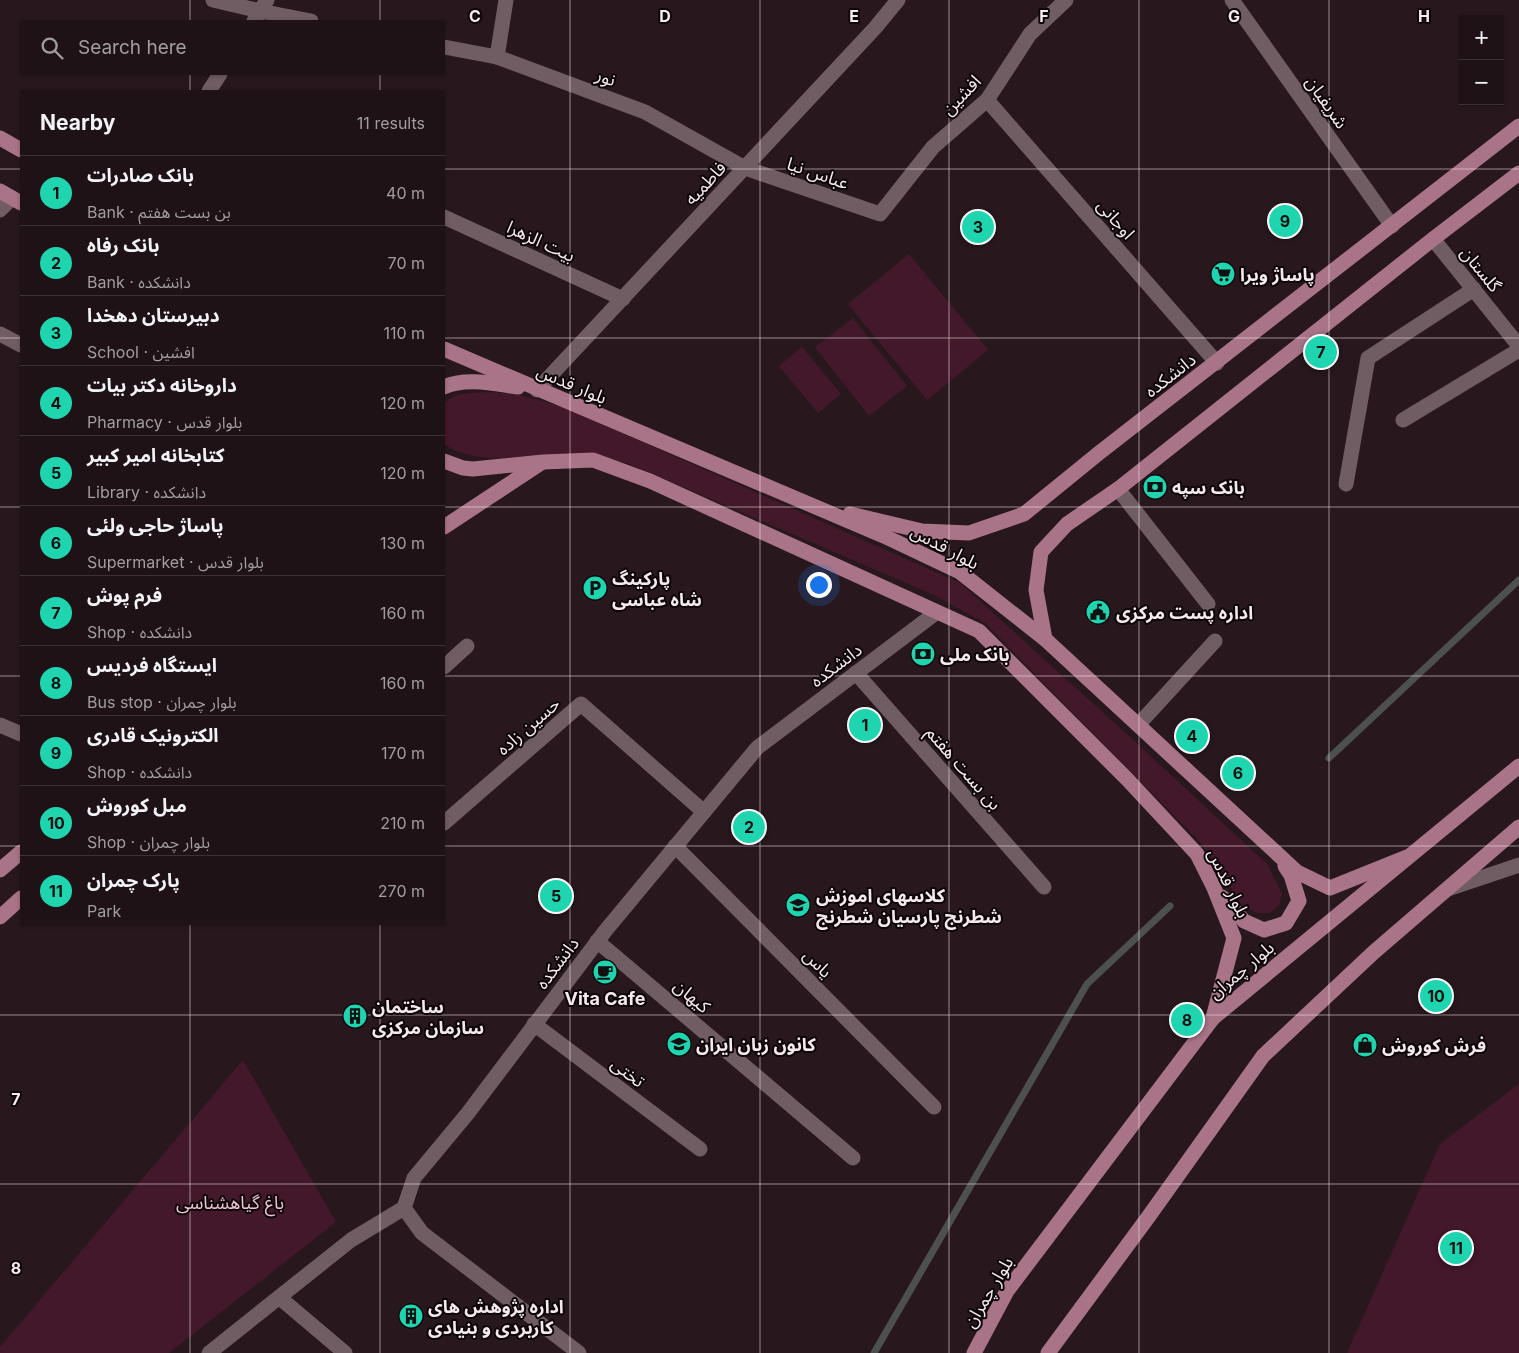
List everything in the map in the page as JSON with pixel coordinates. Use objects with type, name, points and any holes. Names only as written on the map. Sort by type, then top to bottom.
[{"type":"main road","name":"دانشکده","points":[[802,502],[922,531],[969,533],[1024,514],[1099,453],[1519,126]]},
{"type":"main road","points":[[0,138],[20,149]]},
{"type":"main road","points":[[1045,639],[1036,590],[1041,552],[1067,524],[1118,489],[1519,173]]},
{"type":"main road","name":"بلوار قدس","points":[[445,349],[884,536],[960,572],[1045,639],[1297,872],[1330,888],[1407,857]]},
{"type":"main road","points":[[445,387],[458,383],[476,382],[537,390]]},
{"type":"main road","name":"بلوار قدس","points":[[445,461],[463,468],[473,469],[543,462],[593,460],[650,480],[979,631],[1127,778],[1198,854],[1234,938],[1212,1018]]},
{"type":"main road","points":[[445,526],[543,462]]},
{"type":"main road","name":"بلوار چمران","points":[[974,1353],[1007,1291],[1212,1018],[1519,766]]},
{"type":"main road","points":[[1048,1353],[1263,1056],[1374,952],[1519,826]]},
{"type":"main road","points":[[0,870],[20,853]]},
{"type":"main road","points":[[1214,888],[1244,921],[1264,930],[1286,923],[1299,901],[1291,875],[1277,853]]},
{"type":"main road","points":[[0,917],[20,899]]},
{"type":"street","points":[[213,0],[306,20]]},
{"type":"street","points":[[497,57],[506,0]]},
{"type":"street","name":"فاطمیه","points":[[537,390],[875,28],[898,0]]},
{"type":"street","name":"افشین","points":[[880,214],[933,147],[987,100],[1030,34],[1066,0]]},
{"type":"street","name":"شریفیان","points":[[1232,0],[1392,226]]},
{"type":"street","name":"نور","points":[[445,47],[497,57],[645,112],[745,168]]},
{"type":"street","points":[[210,90],[219,75]]},
{"type":"street","name":"اوجانی","points":[[987,100],[1217,363]]},
{"type":"street","name":"عباس نیا","points":[[745,168],[880,214]]},
{"type":"street","points":[[0,210],[11,197]]},
{"type":"street","name":"بیت الزهرا","points":[[445,217],[622,299]]},
{"type":"street","name":"گلستان","points":[[1433,239],[1519,346]]},
{"type":"street","points":[[1346,484],[1368,358],[1474,289]]},
{"type":"street","points":[[0,334],[20,344]]},
{"type":"street","points":[[1402,420],[1519,350]]},
{"type":"street","points":[[1118,489],[1208,604]]},
{"type":"street","name":"دانشکده","points":[[404,1208],[414,1178],[468,1113],[598,941],[757,748],[937,612]]},
{"type":"street","points":[[1138,725],[1215,641]]},
{"type":"street","points":[[445,667],[466,646]]},
{"type":"street","name":"بن بست هفتم","points":[[856,673],[1044,887]]},
{"type":"street","name":"حسین زاده","points":[[445,822],[581,704],[704,812]]},
{"type":"street","points":[[0,725],[20,734]]},
{"type":"street","name":"یاس","points":[[675,846],[934,1107]]},
{"type":"street","points":[[1447,889],[1519,865]]},
{"type":"street","name":"کیهان","points":[[598,941],[853,1158]]},
{"type":"street","name":"تختی","points":[[534,1024],[700,1149]]},
{"type":"street","points":[[209,1353],[351,1240],[404,1208],[422,1233],[579,1353]]},
{"type":"street","points":[[280,1298],[345,1353]]},
{"type":"green space","points":[[909,254],[988,350],[927,400],[848,304]]},
{"type":"green space","points":[[853,318],[907,386],[869,416],[815,347]]},
{"type":"green space","points":[[802,347],[841,394],[818,413],[779,366]]},
{"type":"green space","points":[[491,392],[520,395],[564,407],[960,583],[1267,864],[1282,894],[1279,905],[1270,913],[1257,913],[1241,904],[1202,844],[985,623],[934,595],[627,463],[592,456],[492,458],[472,456],[456,451],[445,444],[445,402],[454,396]]},
{"type":"green space","name":"باغ گیاهشناسی","points":[[243,1060],[336,1222],[169,1353],[0,1353],[0,1347]]},
{"type":"green space","points":[[1519,1084],[1519,1353],[1347,1353],[1440,1144]]},
{"type":"waterway","points":[[1329,758],[1519,580]]},
{"type":"waterway","points":[[874,1353],[1087,984],[1170,906]]},
{"type":"place","name":"الکترونیک قادری","points":[[1285,221]]},
{"type":"place","name":"دبیرستان دهخدا","points":[[978,227]]},
{"type":"place","name":"پاساژ ویرا","points":[[1223,274]]},
{"type":"place","name":"فرم پوش","points":[[1321,352]]},
{"type":"place","name":"بانک سپه","points":[[1155,487]]},
{"type":"place","name":"پارکینگ شاه عباسی","points":[[595,588]]},
{"type":"place","name":"اداره پست مرکزی","points":[[1098,612]]},
{"type":"place","name":"بانک ملی","points":[[923,654]]},
{"type":"place","name":"بانک صادرات","points":[[865,725]]},
{"type":"place","name":"داروخانه دکتر بیات","points":[[1192,736]]},
{"type":"place","name":"پاساژ حاجی ولئی","points":[[1238,773]]},
{"type":"place","name":"بانک رفاه","points":[[749,827]]},
{"type":"place","name":"کتابخانه امیر کبیر","points":[[556,896]]},
{"type":"place","name":"کلاسهای اموزش شطرنج پارسیان شطرنج","points":[[798,905]]},
{"type":"place","name":"Vita Cafe","points":[[605,972]]},
{"type":"place","name":"مبل کوروش","points":[[1436,996]]},
{"type":"place","name":"ساختمان سازمان مرکزی","points":[[355,1016]]},
{"type":"place","name":"ایستگاه فردیس","points":[[1187,1020]]},
{"type":"place","name":"کانون زبان ایران","points":[[679,1044]]},
{"type":"place","name":"فرش کوروش","points":[[1365,1045]]},
{"type":"place","name":"پارک چمران","points":[[1456,1248]]},
{"type":"place","name":"اداره پژوهش های کاربردی و بنیادی","points":[[411,1316]]}]
